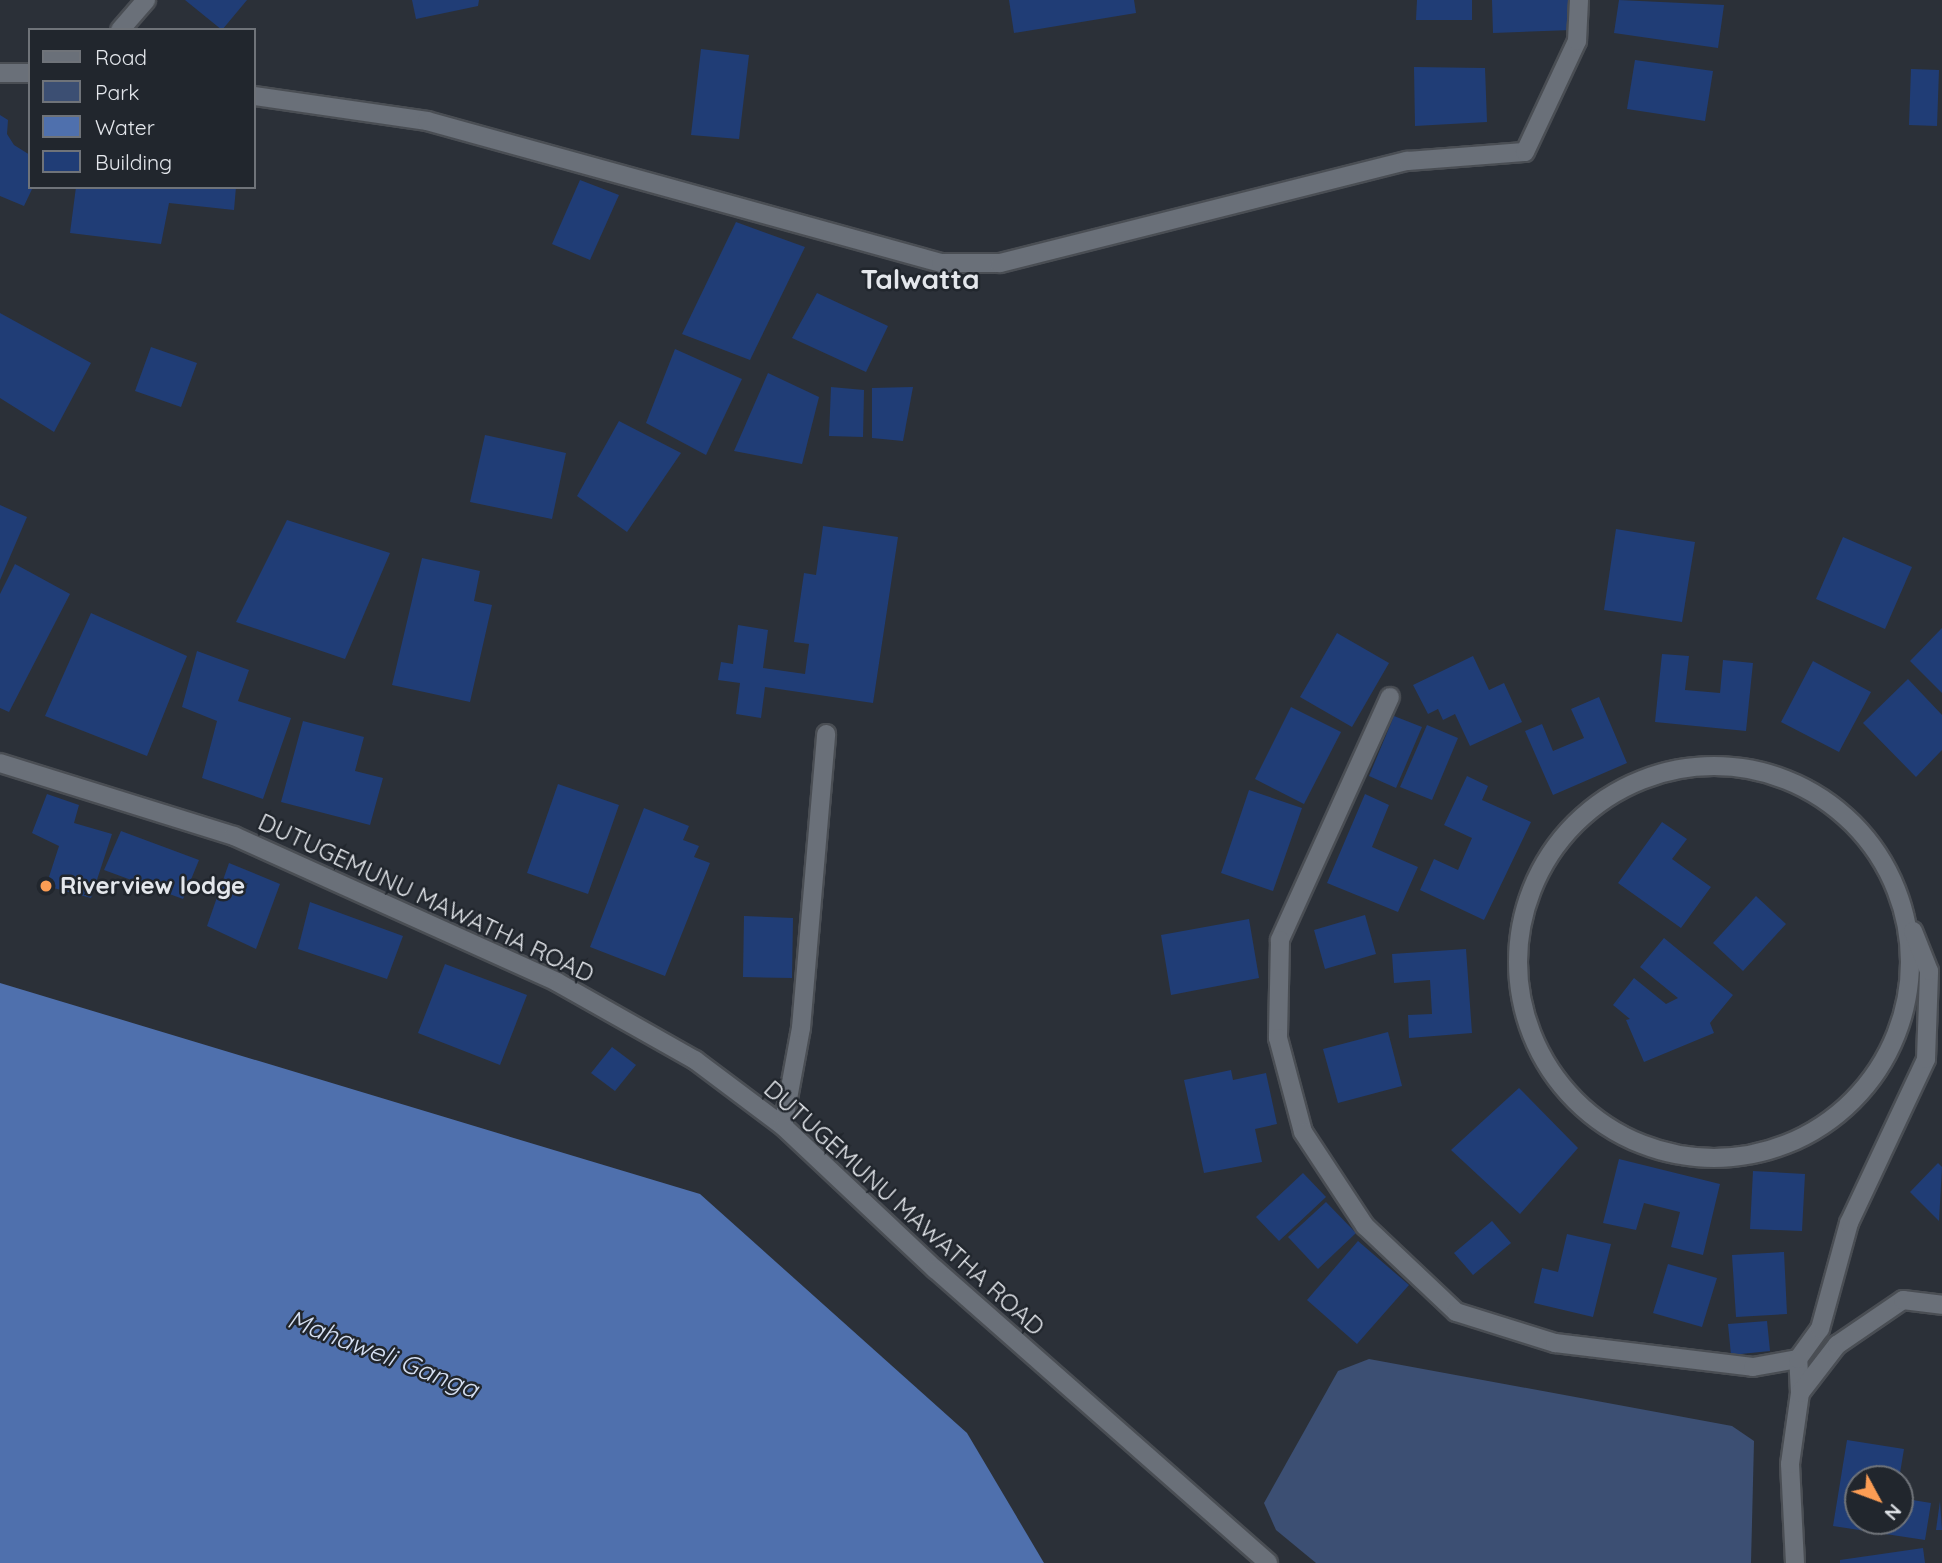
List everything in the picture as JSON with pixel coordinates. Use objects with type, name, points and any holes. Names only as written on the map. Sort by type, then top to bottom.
[{"type":"street","points":[[122,28],[146,0]]},
{"type":"street","points":[[256,96],[427,121],[941,263],[1000,262],[1407,161],[1525,152],[1577,41],[1579,0]]},
{"type":"street","points":[[0,73],[28,73]]},
{"type":"street","points":[[1390,697],[1280,940],[1278,1038],[1303,1132],[1365,1226],[1456,1312],[1555,1343],[1753,1367],[1798,1359]]},
{"type":"street","points":[[783,1126],[801,1028],[826,734]]},
{"type":"street","name":"DUTUGEMUNU MAWATHA ROAD","points":[[0,763],[234,836],[557,982],[695,1060],[783,1126],[935,1269],[1268,1563]]},
{"type":"street","points":[[1795,1563],[1790,1464],[1800,1393],[1798,1359],[1821,1329],[1849,1223],[1926,1059],[1929,971],[1910,924],[1898,883],[1848,813],[1774,771],[1732,763],[1647,775],[1574,821],[1548,854],[1518,935],[1516,977],[1541,1059],[1597,1123],[1635,1144],[1719,1160],[1761,1155],[1838,1116],[1869,1086],[1907,1010],[1910,924]]},
{"type":"street","points":[[1800,1393],[1837,1345],[1903,1300],[1942,1305]]},
{"type":"green space","points":[[1369,1359],[1732,1426],[1754,1441],[1751,1563],[1316,1563],[1276,1530],[1264,1503],[1338,1371]]},
{"type":"water","name":"Mahaweli Ganga","points":[[0,983],[700,1194],[967,1433],[1044,1563],[0,1563]]},
{"type":"building","points":[[185,0],[247,0],[224,28],[220,28]]},
{"type":"building","points":[[412,0],[479,0],[478,6],[416,19]]},
{"type":"building","points":[[1009,0],[1134,0],[1136,13],[1014,33]]},
{"type":"building","points":[[1417,0],[1472,0],[1472,20],[1416,20]]},
{"type":"building","points":[[1492,0],[1571,0],[1572,30],[1493,33]]},
{"type":"building","points":[[1619,0],[1724,5],[1718,48],[1614,33]]},
{"type":"building","points":[[701,49],[749,55],[739,139],[691,135]]},
{"type":"building","points":[[1635,60],[1713,71],[1705,121],[1627,109]]},
{"type":"building","points":[[1414,67],[1485,68],[1487,122],[1415,126]]},
{"type":"building","points":[[1911,69],[1939,70],[1937,126],[1909,125]]},
{"type":"building","points":[[0,115],[8,120],[7,134],[14,145],[28,154],[28,189],[32,189],[24,206],[0,196]]},
{"type":"building","points":[[580,180],[619,195],[590,260],[552,244]]},
{"type":"building","points":[[76,189],[236,189],[234,210],[169,203],[161,244],[70,233]]},
{"type":"building","points":[[736,222],[805,247],[750,360],[682,334]]},
{"type":"building","points":[[817,293],[888,326],[866,372],[792,338]]},
{"type":"building","points":[[0,313],[91,363],[54,432],[0,398]]},
{"type":"building","points":[[151,347],[197,363],[181,407],[135,391]]},
{"type":"building","points":[[675,349],[742,379],[706,455],[646,423]]},
{"type":"building","points":[[768,373],[819,397],[802,464],[734,451]]},
{"type":"building","points":[[831,387],[864,390],[863,437],[829,436]]},
{"type":"building","points":[[913,387],[903,441],[872,438],[872,388]]},
{"type":"building","points":[[619,421],[681,453],[627,532],[577,496]]},
{"type":"building","points":[[485,435],[566,453],[552,519],[470,502]]},
{"type":"building","points":[[0,505],[27,517],[0,580]]},
{"type":"building","points":[[287,520],[390,553],[345,659],[236,622]]},
{"type":"building","points":[[823,526],[898,537],[873,703],[765,687],[761,718],[736,714],[740,683],[718,680],[721,662],[733,664],[738,625],[768,630],[763,668],[805,674],[809,644],[794,642],[804,573],[816,575]]},
{"type":"building","points":[[1616,529],[1695,542],[1682,622],[1604,610]]},
{"type":"building","points":[[1843,537],[1912,567],[1885,629],[1816,599]]},
{"type":"building","points":[[422,558],[480,571],[474,601],[492,605],[470,702],[392,685]]},
{"type":"building","points":[[15,564],[70,594],[9,712],[0,708],[0,594]]},
{"type":"building","points":[[91,613],[187,656],[147,756],[45,716]]},
{"type":"building","points":[[1942,628],[1942,693],[1910,661]]},
{"type":"building","points":[[1337,633],[1389,663],[1352,727],[1300,697]]},
{"type":"building","points":[[197,651],[249,670],[238,701],[291,718],[263,799],[202,778],[217,721],[182,707]]},
{"type":"building","points":[[1662,654],[1689,656],[1685,690],[1720,693],[1723,660],[1753,663],[1746,731],[1655,722]]},
{"type":"building","points":[[1473,656],[1489,690],[1504,683],[1522,722],[1470,746],[1455,714],[1443,720],[1438,709],[1428,714],[1413,685]]},
{"type":"building","points":[[1813,661],[1871,692],[1839,752],[1781,722]]},
{"type":"building","points":[[1908,679],[1942,715],[1942,750],[1916,777],[1863,723]]},
{"type":"building","points":[[1599,697],[1627,763],[1553,795],[1525,731],[1542,724],[1553,751],[1584,738],[1571,709]]},
{"type":"building","points":[[1291,707],[1341,732],[1304,804],[1255,779]]},
{"type":"building","points":[[1394,716],[1422,727],[1396,788],[1369,776]]},
{"type":"building","points":[[303,721],[364,737],[355,771],[383,778],[370,825],[281,802]]},
{"type":"building","points":[[1427,725],[1458,738],[1432,800],[1400,787]]},
{"type":"building","points":[[1467,776],[1488,786],[1482,800],[1531,822],[1484,920],[1420,890],[1434,859],[1458,870],[1472,838],[1444,825]]},
{"type":"building","points":[[558,784],[619,805],[588,894],[527,873]]},
{"type":"building","points":[[1249,790],[1302,808],[1273,891],[1221,873]]},
{"type":"building","points":[[47,794],[79,805],[74,823],[112,834],[91,898],[46,886],[59,846],[32,833]]},
{"type":"building","points":[[1365,794],[1389,805],[1372,847],[1418,867],[1398,912],[1327,883]]},
{"type":"building","points":[[644,808],[689,826],[683,840],[699,846],[694,857],[710,863],[665,976],[590,947]]},
{"type":"building","points":[[1662,822],[1687,839],[1672,859],[1711,887],[1681,928],[1618,883]]},
{"type":"building","points":[[121,831],[199,860],[183,899],[104,870]]},
{"type":"building","points":[[229,863],[280,884],[256,949],[207,926]]},
{"type":"building","points":[[1756,896],[1786,924],[1743,971],[1713,943]]},
{"type":"building","points":[[310,902],[403,936],[387,979],[298,949]]},
{"type":"building","points":[[1365,915],[1376,954],[1325,969],[1314,930]]},
{"type":"building","points":[[744,916],[793,918],[792,978],[743,977]]},
{"type":"building","points":[[1249,919],[1259,978],[1171,995],[1161,935]]},
{"type":"building","points":[[1664,938],[1733,995],[1710,1023],[1714,1033],[1644,1062],[1626,1020],[1630,1019],[1613,1005],[1634,978],[1666,1004],[1678,998],[1640,967]]},
{"type":"building","points":[[1466,949],[1472,1033],[1409,1038],[1408,1015],[1432,1014],[1430,980],[1394,983],[1392,954]]},
{"type":"building","points":[[445,964],[527,995],[500,1065],[418,1033]]},
{"type":"building","points":[[1388,1032],[1402,1086],[1338,1103],[1323,1049]]},
{"type":"building","points":[[612,1047],[636,1065],[615,1091],[591,1073]]},
{"type":"building","points":[[1231,1070],[1233,1080],[1266,1073],[1277,1124],[1255,1129],[1262,1162],[1204,1173],[1184,1080]]},
{"type":"building","points":[[1519,1088],[1578,1148],[1520,1214],[1451,1150]]},
{"type":"building","points":[[1619,1159],[1720,1184],[1703,1255],[1671,1247],[1680,1212],[1644,1203],[1636,1230],[1603,1223]]},
{"type":"building","points":[[1938,1163],[1942,1167],[1939,1221],[1910,1192]]},
{"type":"building","points":[[1753,1171],[1805,1174],[1802,1231],[1750,1229]]},
{"type":"building","points":[[1303,1173],[1326,1197],[1279,1241],[1256,1217]]},
{"type":"building","points":[[1326,1202],[1356,1233],[1318,1269],[1288,1237]]},
{"type":"building","points":[[1492,1221],[1511,1243],[1473,1275],[1454,1253]]},
{"type":"building","points":[[1567,1234],[1611,1244],[1593,1317],[1534,1303],[1542,1268],[1558,1272]]},
{"type":"building","points":[[1358,1241],[1409,1285],[1357,1344],[1307,1300]]},
{"type":"building","points":[[1784,1252],[1787,1314],[1736,1317],[1732,1255]]},
{"type":"building","points":[[1668,1264],[1717,1278],[1702,1327],[1653,1313]]},
{"type":"building","points":[[1767,1321],[1770,1351],[1731,1355],[1728,1324]]},
{"type":"building","points":[[1847,1440],[1904,1449],[1901,1465],[1844,1465],[1844,1528],[1833,1526]]},
{"type":"building","points":[[1914,1500],[1931,1503],[1925,1540],[1892,1535],[1914,1535]]},
{"type":"building","points":[[1940,1501],[1942,1530],[1936,1530]]},
{"type":"building","points":[[1923,1548],[1925,1563],[1840,1563],[1840,1560]]},
{"type":"place","name":"Riverview lodge","points":[[46,886]]},
{"type":"district","name":"Talwatta","points":[[920,279]]}]
